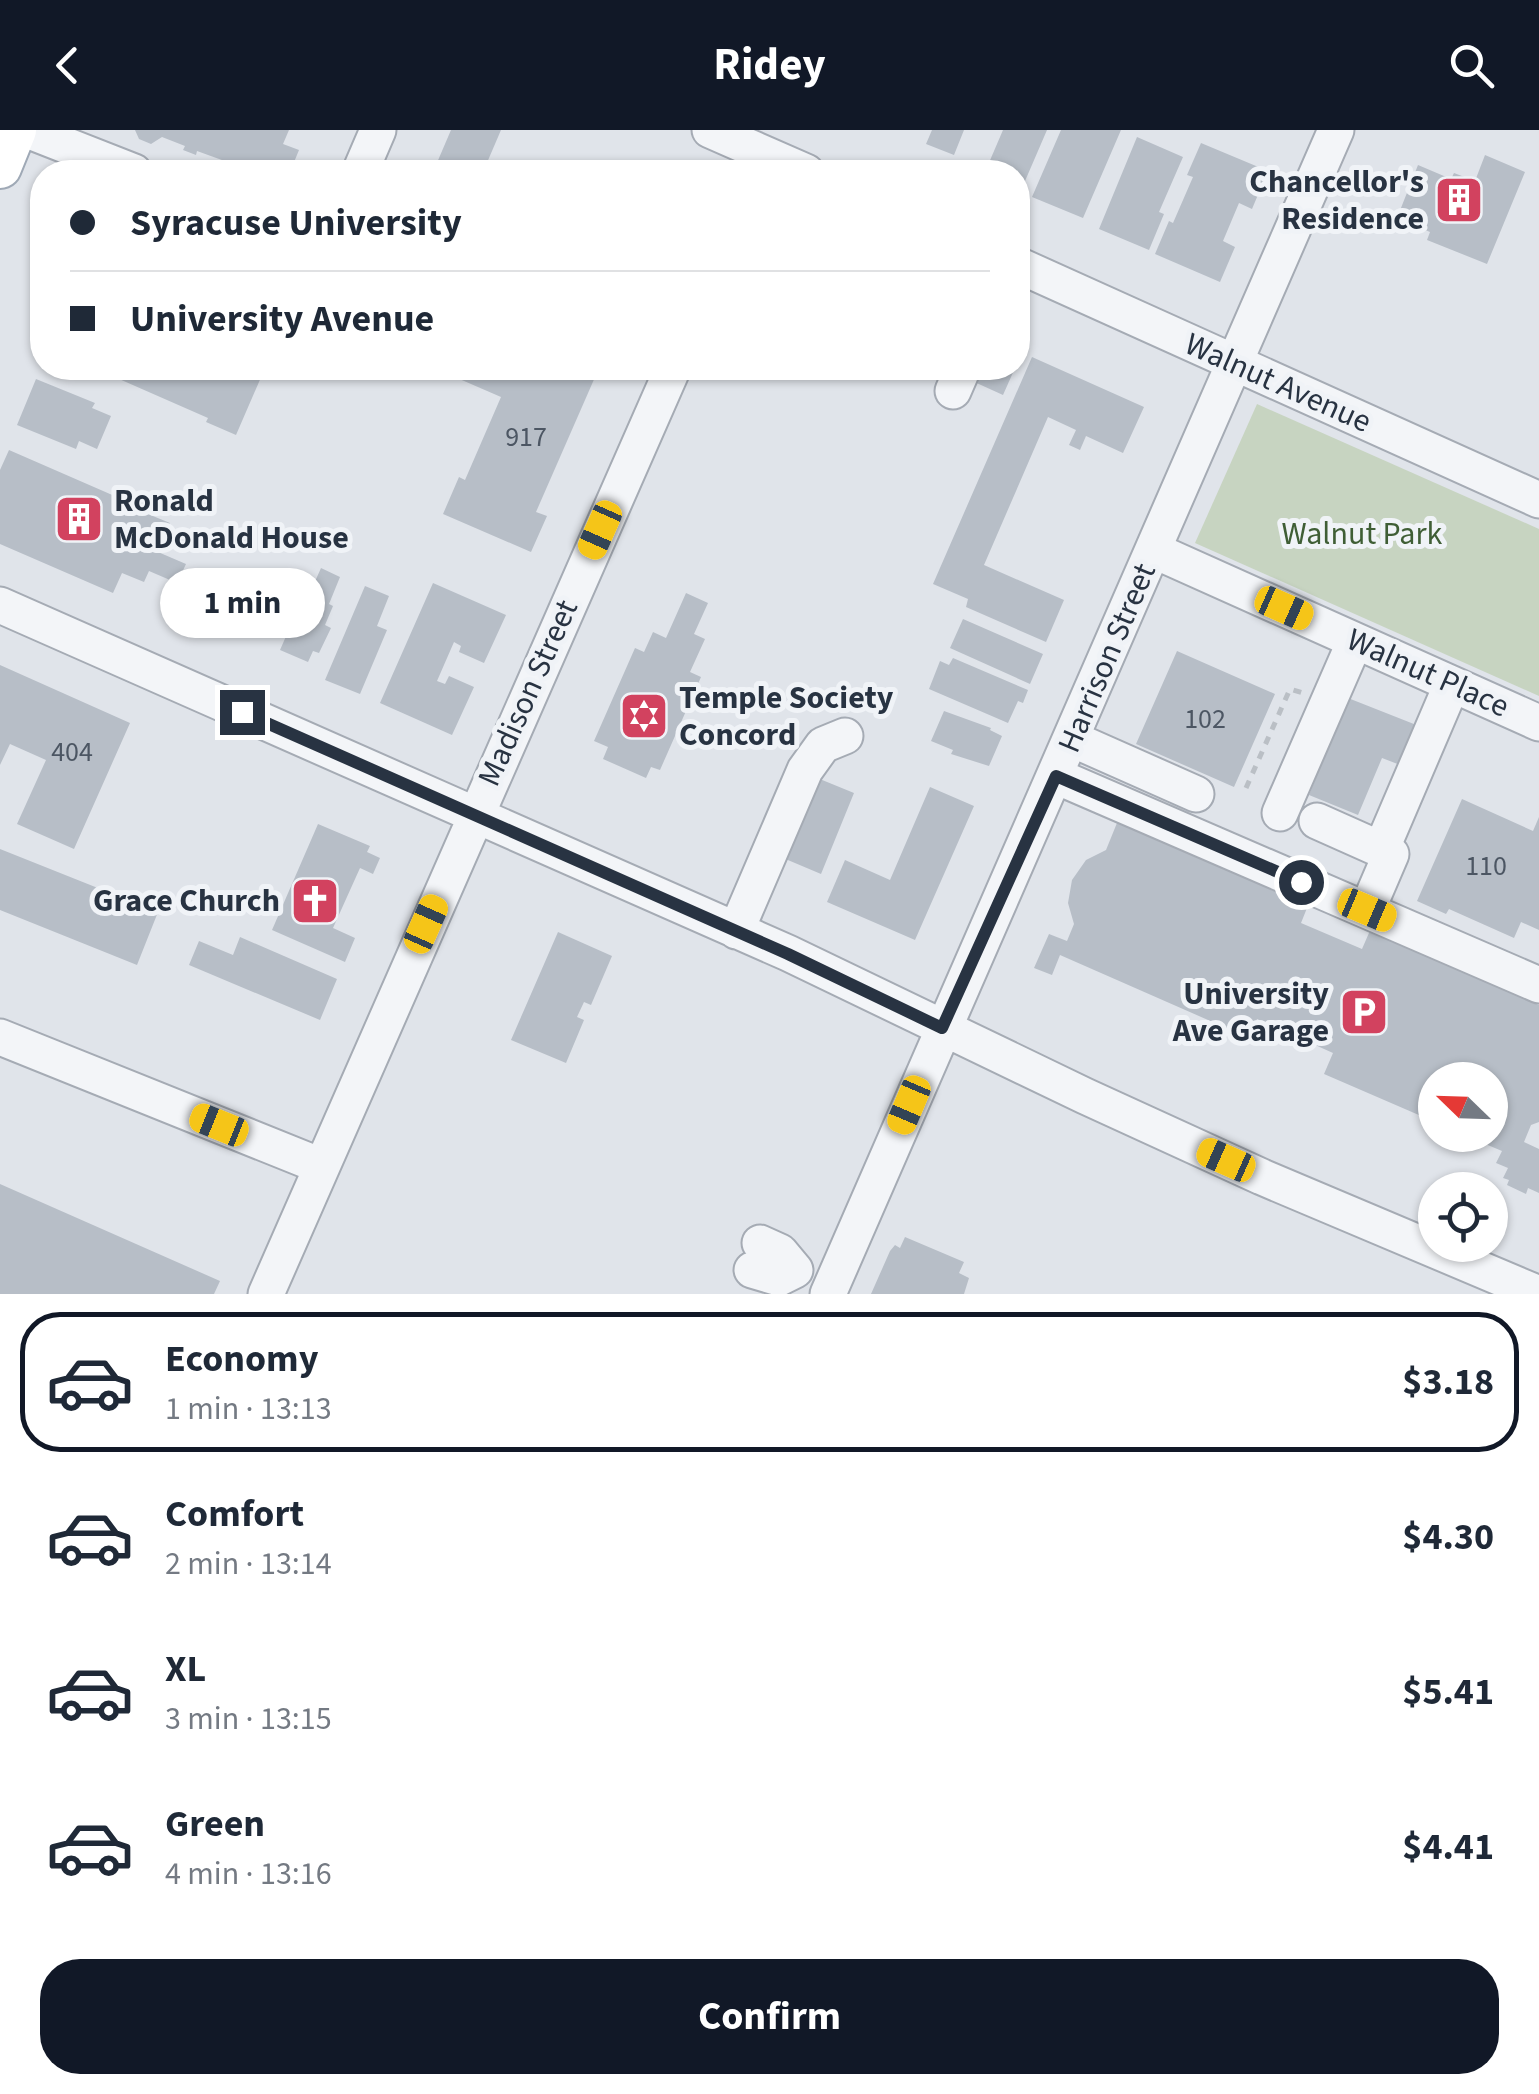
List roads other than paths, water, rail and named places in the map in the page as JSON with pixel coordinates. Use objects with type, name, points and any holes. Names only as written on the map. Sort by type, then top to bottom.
[{"type":"main road","points":[[0,167],[15,130]]},
{"type":"street","points":[[27,130],[103,160]]},
{"type":"street","points":[[365,160],[378,130]]},
{"type":"street","points":[[710,130],[762,152]]},
{"type":"street","name":"Harrison Street","points":[[828,1294],[1336,130]]},
{"type":"street","name":"Walnut Avenue","points":[[1030,270],[1539,500]]},
{"type":"street","name":"Madison Street","points":[[266,1294],[667,380]]},
{"type":"street","name":"Walnut Place","points":[[1153,550],[1539,722]]},
{"type":"street","points":[[0,606],[736,931],[1262,1176],[1539,1294]]},
{"type":"street","points":[[1280,814],[1355,640]]},
{"type":"street","points":[[1381,850],[1452,684]]},
{"type":"street","points":[[736,931],[805,770],[823,745],[845,736]]},
{"type":"street","points":[[1072,739],[1196,794]]},
{"type":"street","points":[[1056,776],[1539,985]]},
{"type":"street","points":[[1317,821],[1391,854],[1367,910]]},
{"type":"street","points":[[0,1037],[321,1166]]},
{"type":"place","name":"Chancellor's Residence","points":[[1459,200]]},
{"type":"place","name":"Ronald McDonald House","points":[[79,519]]},
{"type":"place","name":"Temple Society Concord","points":[[644,716]]},
{"type":"place","name":"Grace Church","points":[[315,901]]},
{"type":"place","name":"University Ave Garage","points":[[1364,1012]]},
{"type":"park label","name":"Walnut Park","points":[[1362,534]]}]
